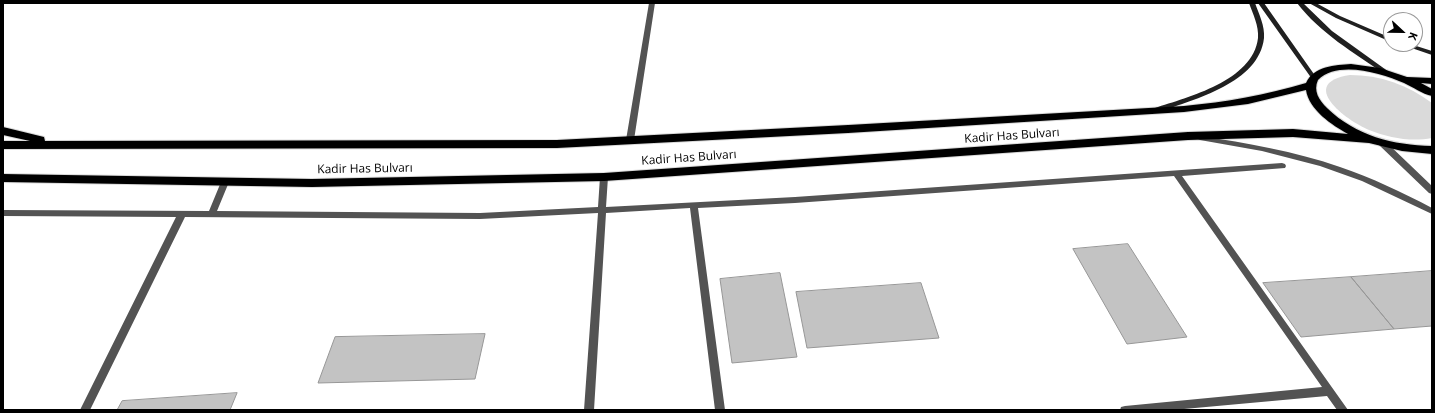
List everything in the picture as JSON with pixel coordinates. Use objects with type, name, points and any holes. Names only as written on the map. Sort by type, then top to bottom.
[{"type":"highway","name":"Kadir Has Bulvarı","points":[[3,145],[549,144],[848,129],[1211,107],[1282,94],[1312,81],[1320,73],[1342,67],[1370,69],[1403,78]]},
{"type":"highway","points":[[1403,78],[1432,81]]},
{"type":"highway","points":[[1403,78],[1432,93]]},
{"type":"highway","points":[[1312,81],[1311,93],[1315,102],[1348,129],[1378,142],[1417,150],[1432,150]]},
{"type":"highway","points":[[3,131],[54,142],[85,145]]},
{"type":"highway","name":"Kadir Has Bulvarı","points":[[3,178],[312,183],[604,177],[1188,136],[1293,133],[1378,142]]},
{"type":"highway","points":[[3,182],[26,179]]},
{"type":"main road","points":[[1157,110],[1221,85],[1236,76],[1248,66],[1255,58],[1259,49],[1261,38],[1260,28],[1252,3]]},
{"type":"main road","points":[[1261,3],[1284,34],[1312,81]]},
{"type":"main road","points":[[1300,3],[1327,31],[1387,73]]},
{"type":"main road","points":[[1312,3],[1338,17],[1383,37]]},
{"type":"street","points":[[630,140],[652,3]]},
{"type":"street","points":[[1188,136],[1247,145],[1324,164],[1373,183],[1432,211]]},
{"type":"street","points":[[1378,142],[1432,191]]},
{"type":"street","points":[[3,213],[480,216],[795,200],[1282,166]]},
{"type":"street","points":[[1177,174],[1343,410]]},
{"type":"street","points":[[589,410],[604,177]]},
{"type":"street","points":[[211,215],[225,182]]},
{"type":"street","points":[[694,205],[720,410]]},
{"type":"street","points":[[85,410],[182,214]]},
{"type":"street","points":[[1125,410],[1330,391]]},
{"type":"shaded area","points":[[1350,75],[1361,75],[1393,82],[1413,91],[1432,103],[1432,138],[1416,140],[1392,137],[1369,130],[1348,118],[1338,110],[1326,93],[1327,86],[1335,79]]},
{"type":"building","points":[[1128,244],[1187,337],[1127,344],[1073,249]]},
{"type":"building","points":[[1432,271],[1432,326],[1394,329],[1351,277]]},
{"type":"building","points":[[780,273],[797,357],[732,363],[720,279]]},
{"type":"building","points":[[1351,277],[1394,329],[1301,337],[1263,283]]},
{"type":"building","points":[[921,283],[939,338],[807,348],[796,292]]},
{"type":"building","points":[[485,334],[475,379],[318,383],[335,337]]},
{"type":"building","points":[[237,393],[230,410],[117,410],[122,401]]}]
